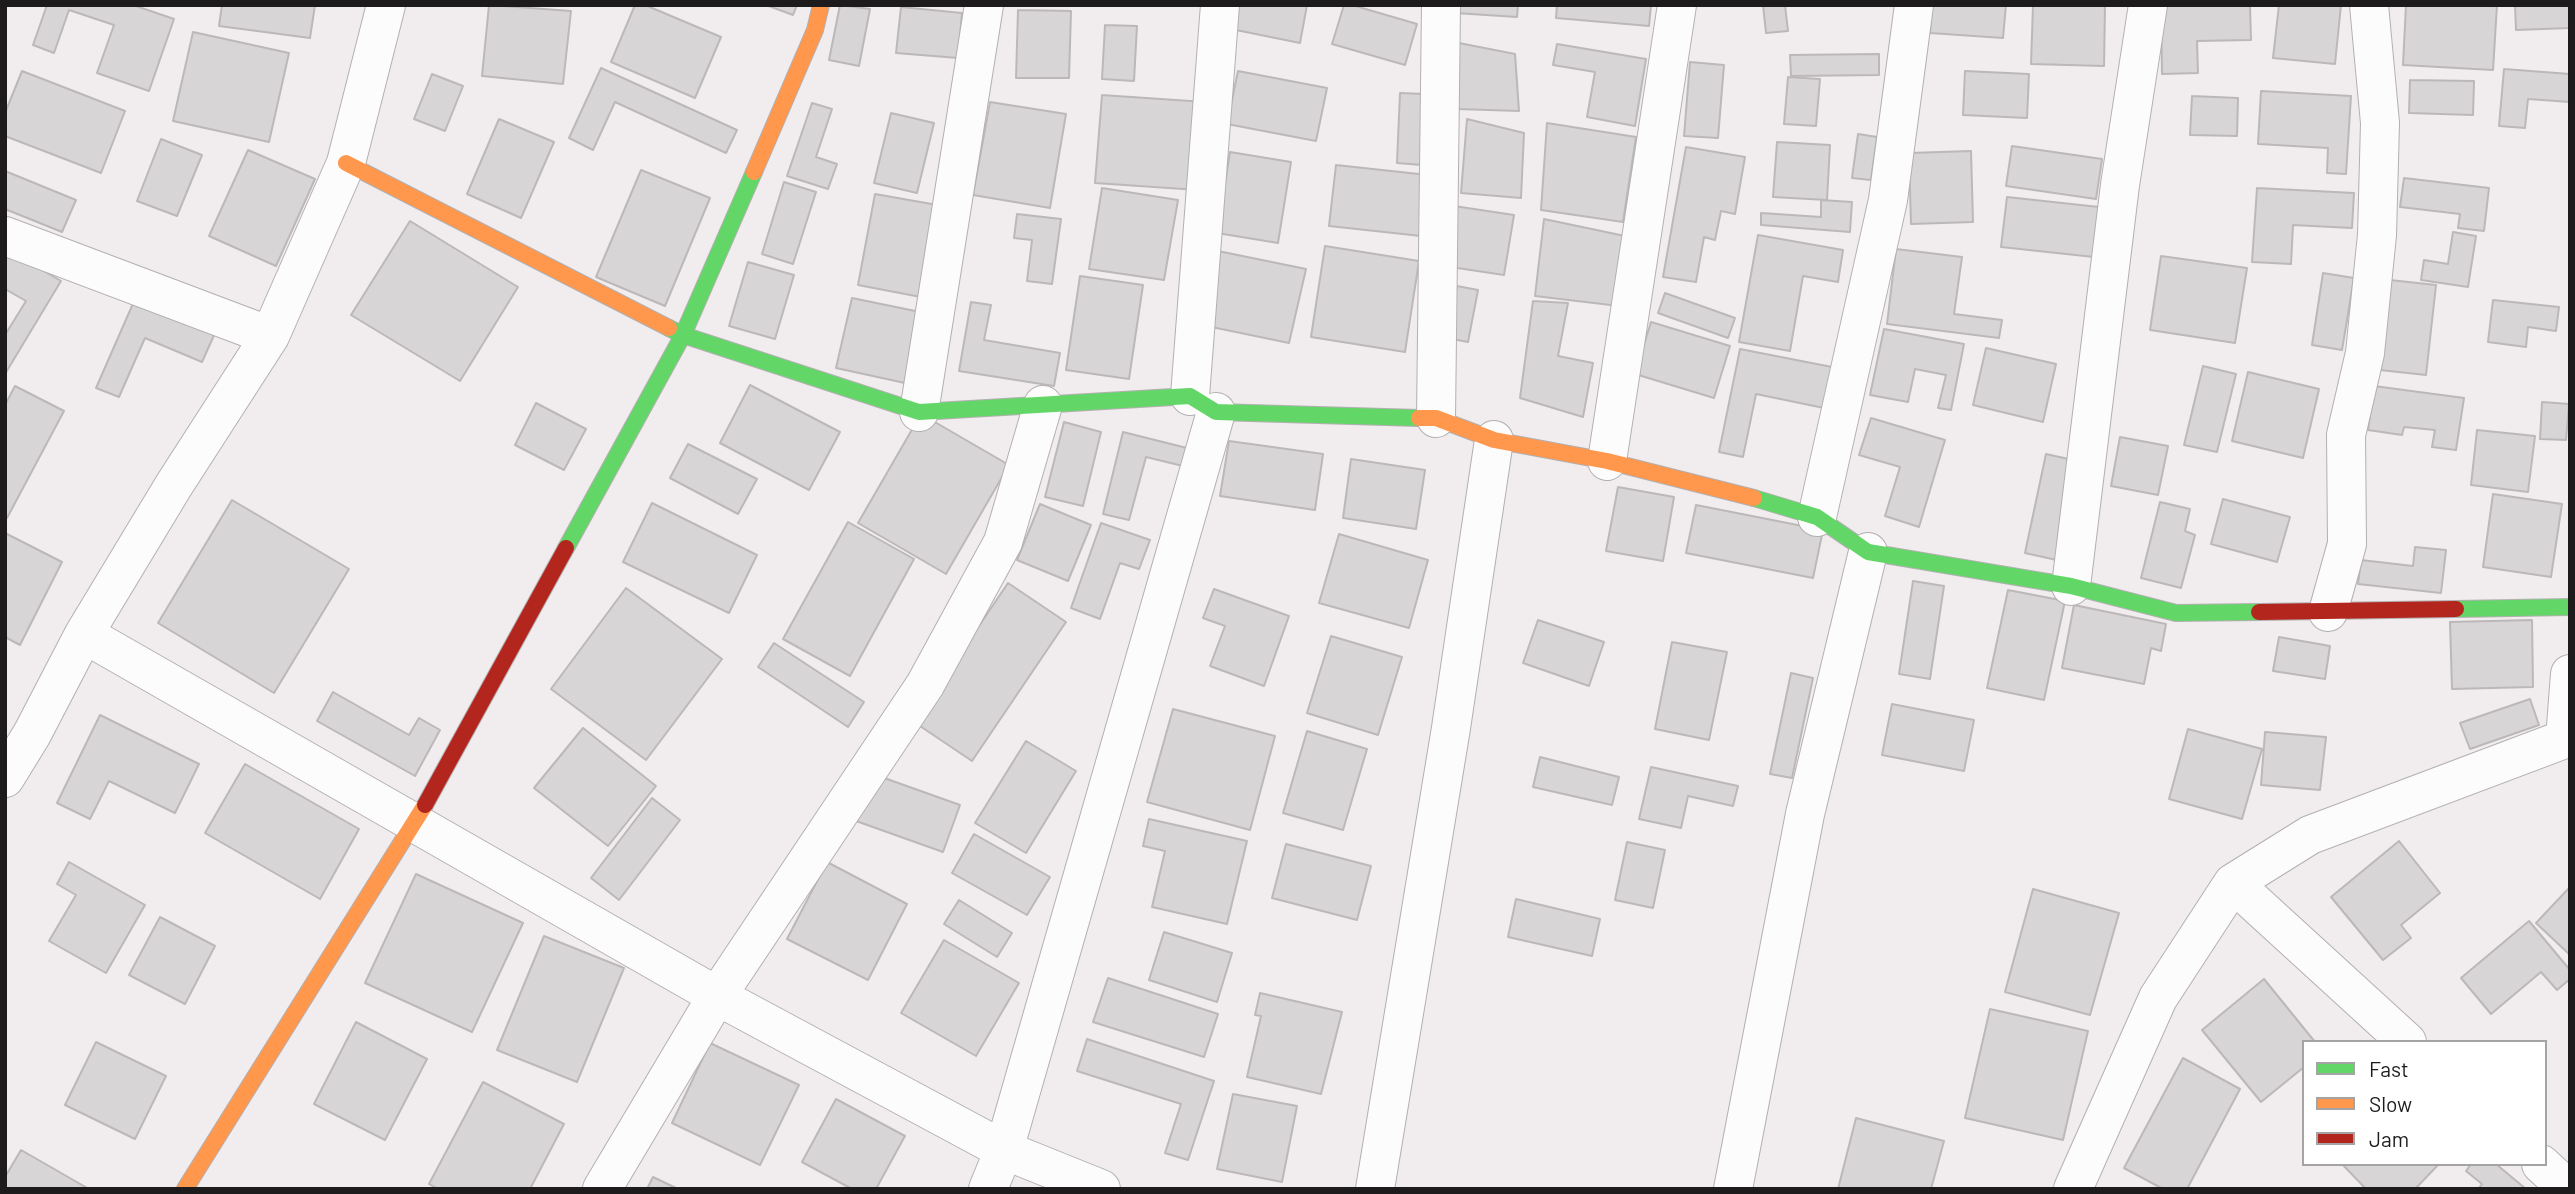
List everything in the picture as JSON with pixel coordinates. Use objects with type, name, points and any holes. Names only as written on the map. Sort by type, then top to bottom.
[{"type":"street","points":[[5,778],[19,728],[84,634],[174,485],[270,336],[346,163],[386,5]]},
{"type":"street","points":[[185,1189],[415,823],[683,335],[815,30],[821,5]]},
{"type":"street","points":[[919,412],[984,5]]},
{"type":"street","points":[[988,1189],[1004,1150],[1203,404],[1220,5]]},
{"type":"street","points":[[1436,418],[1441,5]]},
{"type":"street","points":[[1606,461],[1677,5]]},
{"type":"street","points":[[1817,517],[1888,200],[1914,5]]},
{"type":"street","points":[[2071,586],[2120,185],[2148,5]]},
{"type":"street","points":[[2328,612],[2347,544],[2346,435],[2365,353],[2378,235],[2380,123],[2369,5]]},
{"type":"street","points":[[346,163],[683,335],[919,412],[1043,405],[1203,404],[1436,418],[1494,440],[1606,461],[1735,493],[1817,517],[1868,552],[2071,586],[2176,613],[2570,607]]},
{"type":"street","points":[[5,236],[270,336]]},
{"type":"street","points":[[602,1189],[717,996],[925,685],[1003,542],[1043,405]]},
{"type":"street","points":[[1375,1189],[1451,728],[1494,440]]},
{"type":"street","points":[[1733,1189],[1805,814],[1868,552]]},
{"type":"street","points":[[84,634],[717,996],[1004,1150],[1101,1189]]},
{"type":"street","points":[[2073,1189],[2158,998],[2233,883],[2311,835],[2567,738],[2570,674]]},
{"type":"street","points":[[2233,883],[2405,1040]]},
{"type":"street","points":[[2543,1166],[2568,1189]]},
{"type":"building","points":[[47,5],[133,5],[174,19],[149,91],[97,73],[114,25],[69,10],[54,53],[33,45]]},
{"type":"building","points":[[222,5],[315,5],[310,38],[219,26]]},
{"type":"building","points":[[489,5],[571,11],[563,84],[482,76]]},
{"type":"building","points":[[635,5],[645,5],[721,37],[695,98],[611,62]]},
{"type":"building","points":[[766,5],[797,5],[793,15]]},
{"type":"building","points":[[840,5],[870,9],[859,66],[829,60]]},
{"type":"building","points":[[1236,5],[1307,5],[1300,43],[1231,29]]},
{"type":"building","points":[[1344,5],[1417,24],[1405,65],[1332,44]]},
{"type":"building","points":[[1456,5],[1518,5],[1517,17],[1455,13]]},
{"type":"building","points":[[1557,5],[1651,5],[1649,26],[1556,18]]},
{"type":"building","points":[[1763,5],[1785,5],[1788,31],[1766,33]]},
{"type":"building","points":[[1932,5],[2006,5],[2003,38],[1930,33]]},
{"type":"building","points":[[2033,5],[2105,6],[2104,66],[2031,64]]},
{"type":"building","points":[[2161,5],[2250,5],[2251,40],[2197,41],[2198,73],[2162,74]]},
{"type":"building","points":[[2279,5],[2341,5],[2335,64],[2273,58]]},
{"type":"building","points":[[2406,5],[2497,5],[2493,70],[2403,65]]},
{"type":"building","points":[[2515,5],[2570,5],[2570,28],[2516,30]]},
{"type":"building","points":[[901,7],[962,13],[958,58],[896,53]]},
{"type":"building","points":[[1018,10],[1071,11],[1069,78],[1016,78]]},
{"type":"building","points":[[1105,25],[1137,26],[1134,81],[1102,79]]},
{"type":"building","points":[[193,32],[289,53],[269,142],[173,121]]},
{"type":"building","points":[[1459,43],[1515,54],[1519,111],[1457,109]]},
{"type":"building","points":[[1557,44],[1646,59],[1635,126],[1587,117],[1595,72],[1553,65]]},
{"type":"building","points":[[1879,54],[1879,75],[1791,76],[1790,55]]},
{"type":"building","points":[[1690,62],[1724,65],[1718,138],[1684,136]]},
{"type":"building","points":[[601,68],[737,130],[726,153],[615,102],[593,150],[569,138]]},
{"type":"building","points":[[2504,69],[2570,74],[2570,102],[2528,99],[2525,128],[2499,126]]},
{"type":"building","points":[[22,71],[125,111],[101,173],[5,136],[5,113]]},
{"type":"building","points":[[1238,71],[1327,88],[1316,141],[1227,124]]},
{"type":"building","points":[[1965,71],[2029,74],[2027,118],[1963,115]]},
{"type":"building","points":[[432,74],[463,86],[445,131],[414,119]]},
{"type":"building","points":[[1788,77],[1820,79],[1816,126],[1784,124]]},
{"type":"building","points":[[2410,80],[2474,81],[2473,115],[2409,113]]},
{"type":"building","points":[[2261,91],[2351,96],[2346,174],[2327,173],[2328,148],[2258,144]]},
{"type":"building","points":[[1400,93],[1425,94],[1422,165],[1397,163]]},
{"type":"building","points":[[1102,95],[1205,102],[1198,190],[1095,183]]},
{"type":"building","points":[[2192,96],[2238,98],[2237,136],[2190,135]]},
{"type":"building","points":[[990,102],[1066,114],[1050,208],[973,195]]},
{"type":"building","points":[[812,103],[832,109],[816,157],[837,164],[828,189],[787,176]]},
{"type":"building","points":[[891,113],[934,123],[917,193],[874,183]]},
{"type":"building","points":[[499,119],[554,142],[521,218],[467,194]]},
{"type":"building","points":[[1467,119],[1524,133],[1521,198],[1461,193]]},
{"type":"building","points":[[1547,123],[1636,137],[1623,222],[1541,210]]},
{"type":"building","points":[[1858,134],[1877,137],[1871,180],[1852,178]]},
{"type":"building","points":[[161,139],[202,155],[177,216],[137,201]]},
{"type":"building","points":[[1777,142],[1830,145],[1827,200],[1773,197]]},
{"type":"building","points":[[2012,146],[2102,159],[2096,199],[2006,186]]},
{"type":"building","points":[[1686,147],[1745,157],[1735,214],[1721,211],[1715,240],[1704,237],[1696,282],[1663,277]]},
{"type":"building","points":[[248,150],[315,179],[276,266],[209,236]]},
{"type":"building","points":[[1971,151],[1973,222],[1911,224],[1909,153]]},
{"type":"building","points":[[1230,152],[1291,162],[1278,243],[1217,233]]},
{"type":"building","points":[[1336,165],[1428,175],[1421,236],[1329,226]]},
{"type":"building","points":[[641,170],[710,198],[665,306],[596,277]]},
{"type":"building","points":[[5,171],[76,200],[62,232],[5,209]]},
{"type":"building","points":[[2404,178],[2489,188],[2484,231],[2458,228],[2460,214],[2400,207]]},
{"type":"building","points":[[784,182],[816,192],[793,264],[762,254]]},
{"type":"building","points":[[1102,188],[1178,200],[1164,280],[1089,269]]},
{"type":"building","points":[[2257,188],[2354,193],[2352,228],[2293,225],[2291,264],[2252,262]]},
{"type":"building","points":[[875,194],[943,206],[926,298],[858,285]]},
{"type":"building","points":[[2007,197],[2099,207],[2094,257],[2001,247]]},
{"type":"building","points":[[1821,200],[1852,202],[1850,232],[1761,225],[1761,213],[1821,217]]},
{"type":"building","points":[[1454,206],[1514,215],[1504,275],[1444,266]]},
{"type":"building","points":[[1017,214],[1061,219],[1052,284],[1027,281],[1032,240],[1014,238]]},
{"type":"building","points":[[1544,219],[1625,236],[1619,306],[1535,296]]},
{"type":"building","points":[[410,221],[518,287],[460,381],[351,315]]},
{"type":"building","points":[[2453,232],[2476,236],[2468,287],[2421,280],[2424,260],[2448,264]]},
{"type":"building","points":[[1758,235],[1843,250],[1838,282],[1803,276],[1790,351],[1739,342]]},
{"type":"building","points":[[1325,246],[1419,261],[1405,352],[1311,337]]},
{"type":"building","points":[[5,248],[61,281],[5,374],[5,335],[26,301],[5,289]]},
{"type":"building","points":[[1896,249],[1962,257],[1954,314],[2002,320],[1999,338],[1887,324]]},
{"type":"building","points":[[1218,251],[1306,269],[1289,343],[1202,325]]},
{"type":"building","points":[[2161,256],[2247,268],[2235,343],[2150,330]]},
{"type":"building","points":[[748,262],[794,275],[775,339],[729,326]]},
{"type":"building","points":[[2323,273],[2354,278],[2342,350],[2312,345]]},
{"type":"building","points":[[1080,276],[1143,285],[1129,379],[1066,370]]},
{"type":"building","points":[[2390,280],[2436,285],[2426,375],[2380,370]]},
{"type":"building","points":[[1457,286],[1478,290],[1468,342],[1447,338]]},
{"type":"building","points":[[1665,293],[1735,318],[1728,338],[1658,313]]},
{"type":"building","points":[[852,298],[920,312],[905,383],[836,368]]},
{"type":"building","points":[[135,299],[215,333],[202,362],[145,338],[119,397],[96,388]]},
{"type":"building","points":[[2493,300],[2559,307],[2556,331],[2528,327],[2526,347],[2488,342]]},
{"type":"building","points":[[1533,301],[1568,303],[1558,356],[1593,363],[1583,417],[1520,398]]},
{"type":"building","points":[[971,302],[991,305],[984,340],[1060,353],[1054,386],[959,371]]},
{"type":"building","points":[[1651,322],[1730,346],[1714,398],[1635,374]]},
{"type":"building","points":[[1884,329],[1964,344],[1951,410],[1938,408],[1946,375],[1915,369],[1908,402],[1870,395]]},
{"type":"building","points":[[1986,348],[2056,364],[2043,422],[1973,405]]},
{"type":"building","points":[[1740,349],[1832,367],[1824,408],[1756,394],[1743,457],[1719,452]]},
{"type":"building","points":[[2203,366],[2236,374],[2217,452],[2184,445]]},
{"type":"building","points":[[2248,372],[2319,389],[2303,458],[2232,441]]},
{"type":"building","points":[[750,385],[840,432],[809,490],[720,443]]},
{"type":"building","points":[[15,386],[64,411],[7,518],[5,405]]},
{"type":"building","points":[[2374,386],[2464,398],[2456,450],[2432,447],[2435,430],[2404,427],[2402,435],[2368,430]]},
{"type":"building","points":[[2542,402],[2569,404],[2566,440],[2540,439]]},
{"type":"building","points":[[536,403],[586,429],[564,470],[515,445]]},
{"type":"building","points":[[921,414],[1009,465],[946,574],[858,523]]},
{"type":"building","points":[[1871,418],[1945,440],[1919,527],[1885,516],[1900,467],[1859,455]]},
{"type":"building","points":[[1064,422],[1101,432],[1083,506],[1045,497]]},
{"type":"building","points":[[2477,430],[2535,436],[2528,492],[2471,485]]},
{"type":"building","points":[[1123,432],[1187,448],[1183,466],[1146,457],[1129,520],[1103,514]]},
{"type":"building","points":[[2120,437],[2168,446],[2158,495],[2111,486]]},
{"type":"building","points":[[1229,441],[1323,454],[1315,510],[1220,496]]},
{"type":"building","points":[[688,444],[757,479],[738,514],[670,478]]},
{"type":"building","points":[[2046,454],[2082,462],[2061,561],[2025,553]]},
{"type":"building","points":[[1351,459],[1425,470],[1416,529],[1343,518]]},
{"type":"building","points":[[1618,487],[1674,497],[1663,561],[1606,551]]},
{"type":"building","points":[[2493,494],[2562,504],[2551,577],[2483,567]]},
{"type":"building","points":[[2223,499],[2290,517],[2277,562],[2211,544]]},
{"type":"building","points":[[232,500],[349,569],[274,693],[158,623]]},
{"type":"building","points":[[2160,502],[2190,509],[2185,531],[2195,535],[2181,588],[2141,578]]},
{"type":"building","points":[[652,503],[757,555],[729,613],[623,562]]},
{"type":"building","points":[[1040,504],[1091,525],[1068,581],[1017,560]]},
{"type":"building","points":[[1696,505],[1823,530],[1813,578],[1686,553]]},
{"type":"building","points":[[848,522],[914,559],[850,676],[783,639]]},
{"type":"building","points":[[1101,523],[1150,540],[1139,569],[1120,563],[1100,619],[1071,608]]},
{"type":"building","points":[[5,533],[62,562],[20,645],[5,637]]},
{"type":"building","points":[[1339,534],[1428,560],[1409,628],[1319,603]]},
{"type":"building","points":[[2415,547],[2446,550],[2441,593],[2358,584],[2361,560],[2413,566]]},
{"type":"building","points":[[1913,581],[1944,586],[1930,679],[1899,674]]},
{"type":"building","points":[[1008,583],[1066,622],[972,761],[914,722]]},
{"type":"building","points":[[626,588],[722,659],[646,760],[551,689]]},
{"type":"building","points":[[1214,589],[1289,616],[1264,686],[1210,666],[1225,626],[1203,618]]},
{"type":"building","points":[[2008,590],[2065,601],[2044,700],[1987,688]]},
{"type":"building","points":[[2074,605],[2166,624],[2161,651],[2151,648],[2144,684],[2062,668]]},
{"type":"building","points":[[1538,620],[1604,642],[1589,686],[1523,663]]},
{"type":"building","points":[[2532,620],[2533,687],[2452,689],[2450,622]]},
{"type":"building","points":[[1331,636],[1402,657],[1378,735],[1307,713]]},
{"type":"building","points":[[2279,637],[2330,646],[2325,679],[2273,671]]},
{"type":"building","points":[[1672,642],[1727,652],[1709,740],[1655,729]]},
{"type":"building","points":[[774,643],[864,702],[848,727],[758,667]]},
{"type":"building","points":[[1791,673],[1813,678],[1792,778],[1770,774]]},
{"type":"building","points":[[333,692],[409,735],[419,718],[440,730],[415,776],[317,721]]},
{"type":"building","points":[[2530,699],[2539,725],[2470,749],[2460,723]]},
{"type":"building","points":[[1892,704],[1974,720],[1964,771],[1882,755]]},
{"type":"building","points":[[1173,709],[1275,736],[1250,830],[1147,802]]},
{"type":"building","points":[[100,715],[199,764],[175,813],[109,781],[90,819],[57,803]]},
{"type":"building","points":[[583,728],[656,786],[608,846],[534,788]]},
{"type":"building","points":[[2188,729],[2262,749],[2242,819],[2169,799]]},
{"type":"building","points":[[1307,731],[1367,749],[1343,830],[1283,813]]},
{"type":"building","points":[[2265,732],[2326,737],[2320,790],[2261,785]]},
{"type":"building","points":[[1026,741],[1076,771],[1026,853],[975,823]]},
{"type":"building","points":[[1540,757],[1619,777],[1612,805],[1533,787]]},
{"type":"building","points":[[245,764],[359,829],[320,899],[205,833]]},
{"type":"building","points":[[1651,767],[1738,786],[1733,806],[1688,796],[1681,828],[1639,819]]},
{"type":"building","points":[[873,774],[960,805],[943,852],[856,821]]},
{"type":"building","points":[[652,798],[680,820],[619,900],[591,878]]},
{"type":"building","points":[[1149,819],[1247,841],[1227,924],[1152,907],[1165,851],[1143,846]]},
{"type":"building","points":[[974,834],[1050,877],[1027,915],[952,873]]},
{"type":"building","points":[[2399,841],[2440,893],[2401,925],[2411,938],[2383,960],[2331,897]]},
{"type":"building","points":[[1627,842],[1665,850],[1653,908],[1615,900]]},
{"type":"building","points":[[1286,844],[1371,866],[1357,920],[1272,898]]},
{"type":"building","points":[[69,862],[145,905],[106,973],[49,941],[76,895],[57,884]]},
{"type":"building","points":[[827,862],[907,904],[868,980],[787,939]]},
{"type":"building","points":[[416,874],[523,923],[472,1032],[365,983]]},
{"type":"building","points":[[2570,887],[2570,955],[2536,923]]},
{"type":"building","points":[[2033,889],[2119,913],[2090,1015],[2005,992]]},
{"type":"building","points":[[1516,899],[1600,919],[1592,956],[1508,937]]},
{"type":"building","points":[[959,900],[1012,933],[997,957],[944,924]]},
{"type":"building","points":[[160,917],[215,946],[185,1004],[129,975]]},
{"type":"building","points":[[2529,921],[2570,970],[2570,979],[2557,990],[2541,972],[2491,1014],[2461,978]]},
{"type":"building","points":[[1164,932],[1232,953],[1217,1002],[1149,980]]},
{"type":"building","points":[[544,936],[624,968],[577,1082],[497,1050]]},
{"type":"building","points":[[944,940],[1019,983],[976,1056],[901,1013]]},
{"type":"building","points":[[1108,978],[1218,1014],[1204,1057],[1093,1022]]},
{"type":"building","points":[[2264,979],[2313,1040],[2302,1040],[2302,1069],[2261,1102],[2202,1030]]},
{"type":"building","points":[[1260,993],[1342,1012],[1321,1094],[1247,1077],[1261,1016],[1255,1015]]},
{"type":"building","points":[[1990,1009],[2088,1031],[2063,1140],[1965,1118]]},
{"type":"building","points":[[356,1022],[427,1059],[385,1140],[314,1104]]},
{"type":"building","points":[[1087,1039],[1214,1081],[1188,1160],[1165,1153],[1181,1104],[1077,1071]]},
{"type":"building","points":[[96,1042],[166,1076],[135,1139],[65,1105]]},
{"type":"building","points":[[710,1043],[799,1085],[760,1165],[672,1123]]},
{"type":"building","points":[[2183,1058],[2240,1089],[2187,1189],[2163,1189],[2124,1168]]},
{"type":"building","points":[[483,1082],[564,1124],[530,1189],[438,1189],[429,1184]]},
{"type":"building","points":[[1233,1094],[1297,1106],[1282,1182],[1217,1169]]},
{"type":"building","points":[[836,1099],[905,1136],[876,1189],[852,1189],[802,1162]]},
{"type":"building","points":[[1856,1118],[1944,1141],[1931,1189],[1838,1189]]},
{"type":"building","points":[[21,1150],[89,1189],[5,1189],[5,1177]]},
{"type":"building","points":[[2344,1166],[2437,1166],[2415,1189],[2366,1189]]},
{"type":"building","points":[[2470,1166],[2498,1166],[2526,1189],[2478,1189],[2482,1184],[2466,1171]]},
{"type":"building","points":[[653,1177],[678,1189],[647,1189]]},
{"type":"traffic: fast","points":[[566,548],[683,335],[754,172]]},
{"type":"traffic: fast","points":[[669,328],[683,335],[919,412],[1190,396],[1216,412],[1419,418]]},
{"type":"traffic: fast","points":[[1754,498],[1817,517],[1868,552],[2071,586],[2176,613],[2259,612]]},
{"type":"traffic: fast","points":[[2456,609],[2570,607]]},
{"type":"traffic: slow","points":[[754,172],[815,30],[821,5]]},
{"type":"traffic: slow","points":[[346,163],[669,328]]},
{"type":"traffic: slow","points":[[1419,418],[1436,418],[1494,440],[1607,461],[1754,498]]},
{"type":"traffic: slow","points":[[185,1189],[425,805]]},
{"type":"traffic: jam","points":[[425,805],[566,548]]},
{"type":"traffic: jam","points":[[2259,612],[2456,609]]}]
